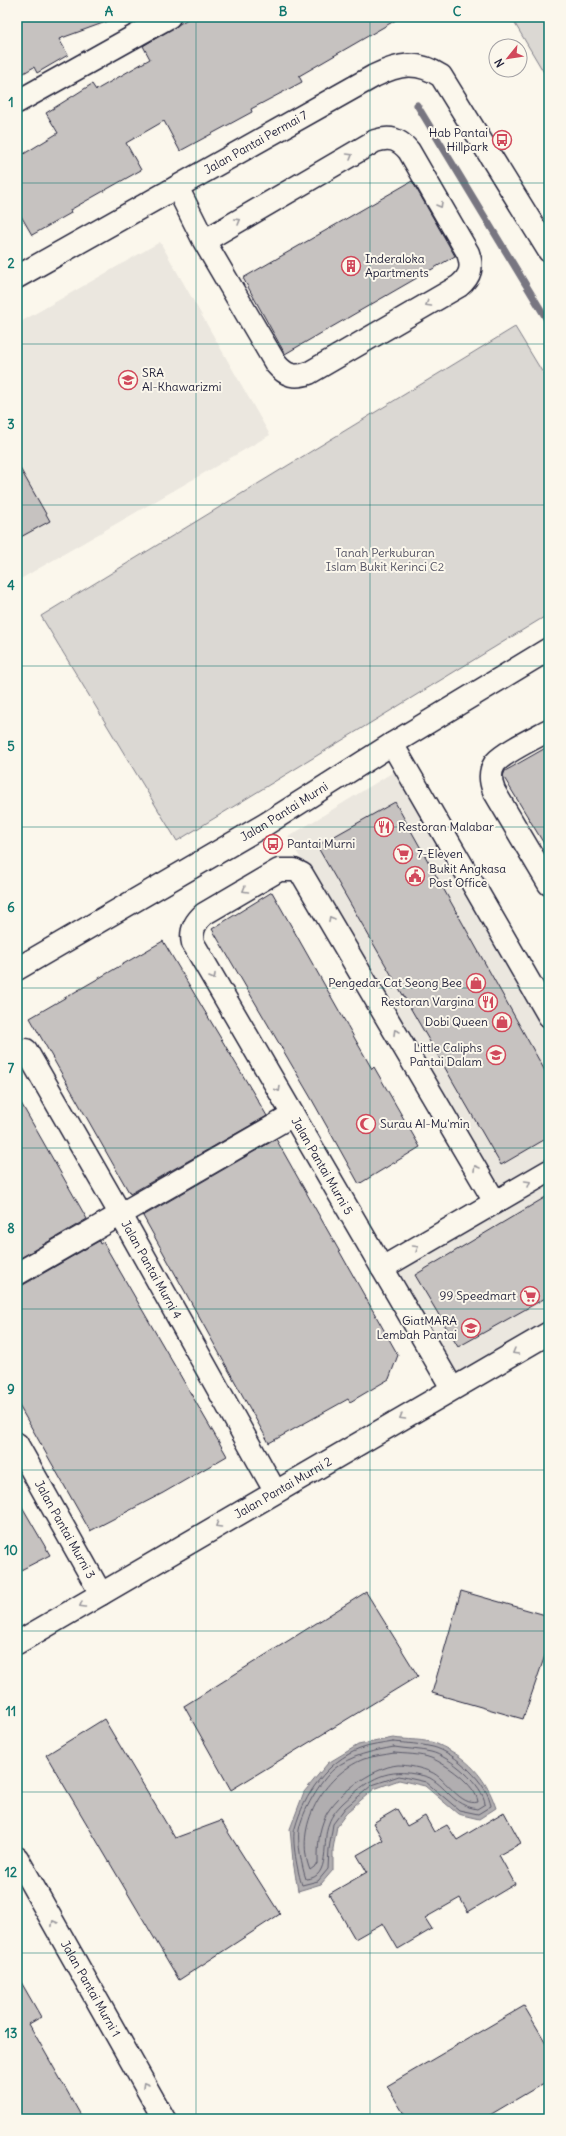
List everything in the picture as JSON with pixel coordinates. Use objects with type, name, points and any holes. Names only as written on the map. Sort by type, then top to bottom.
[{"type":"street","points":[[17,102],[144,23],[169,17]]},
{"type":"street","name":"Jalan Pantai Permai 7","points":[[17,277],[374,76],[390,69],[404,66],[429,68],[440,76],[549,251]]},
{"type":"street","points":[[177,188],[204,241],[276,364],[282,371],[291,376],[300,376],[309,373],[459,286],[466,280],[471,272],[471,262],[468,253],[409,150],[402,143],[394,139],[384,138],[375,142],[204,241]]},
{"type":"street","name":"Jalan Pantai Murni","points":[[17,969],[266,824],[392,744],[549,649]]},
{"type":"street","points":[[549,730],[502,757],[495,763],[491,772],[490,781],[497,796],[549,884]]},
{"type":"street","points":[[392,744],[549,1016]]},
{"type":"street","name":"Jalan Pantai Murni 5","points":[[452,1388],[193,943],[192,929],[197,920],[204,914],[279,870],[294,870],[302,874],[495,1202]]},
{"type":"street","name":"Jalan Pantai Murni 4","points":[[26,1050],[121,1215],[275,1491]]},
{"type":"street","points":[[17,1274],[293,1115]]},
{"type":"street","points":[[382,1268],[549,1171]]},
{"type":"street","name":"Jalan Pantai Murni 2","points":[[17,1643],[275,1491],[549,1333]]},
{"type":"street","name":"Jalan Pantai Murni 3","points":[[17,1444],[101,1594]]},
{"type":"street","name":"Jalan Pantai Murni 1","points":[[17,1858],[164,2119]]},
{"type":"shaded area","name":"SRA Al-Khawarizmi","points":[[160,242],[270,435],[17,581],[17,324]]},
{"type":"shaded area","points":[[395,771],[549,1035],[549,1321],[454,1375],[392,1269],[502,1205],[288,837]]},
{"type":"green space","points":[[511,17],[549,17],[549,81],[528,46],[528,38],[523,38]]},
{"type":"green space","name":"Tanah Perkuburan Islam Bukit Kerinci C2","points":[[515,327],[549,383],[549,614],[177,841],[41,616]]},
{"type":"water","points":[[393,1738],[432,1742],[457,1755],[474,1769],[481,1778],[492,1797],[496,1808],[479,1819],[458,1814],[425,1786],[399,1780],[374,1789],[348,1811],[337,1826],[333,1849],[333,1870],[321,1884],[298,1891],[290,1829],[304,1792],[328,1763],[358,1745]]},
{"type":"building","points":[[17,17],[114,17],[114,19],[59,39],[68,55],[37,73],[34,67],[17,77]]},
{"type":"building","points":[[191,17],[401,17],[299,76],[302,82],[251,109],[252,112],[180,151],[164,121],[126,143],[141,170],[70,210],[71,213],[32,235],[17,209],[17,158],[58,133],[46,113],[92,84],[96,90],[150,59],[143,46]]},
{"type":"building","name":"Inderaloka Apartments","points":[[412,181],[455,256],[285,354],[243,278]]},
{"type":"building","points":[[17,463],[50,521],[17,539]]},
{"type":"building","points":[[549,746],[549,852],[503,776],[505,771]]},
{"type":"building","points":[[395,802],[549,1078],[549,1137],[501,1165],[317,846]]},
{"type":"building","points":[[272,892],[372,1069],[374,1067],[420,1147],[359,1184],[311,1098],[212,929]]},
{"type":"building","points":[[163,941],[267,1116],[130,1194],[30,1018]]},
{"type":"building","points":[[17,1096],[87,1219],[17,1260]]},
{"type":"building","points":[[276,1139],[398,1355],[389,1379],[350,1402],[348,1399],[269,1443],[143,1216]]},
{"type":"building","points":[[549,1195],[549,1296],[458,1347],[415,1275]]},
{"type":"building","points":[[99,1241],[100,1244],[103,1242],[227,1456],[163,1493],[90,1531],[17,1402],[17,1286],[23,1285]]},
{"type":"building","points":[[17,1498],[50,1555],[17,1572]]},
{"type":"building","points":[[461,1591],[549,1616],[549,1644],[523,1719],[432,1693]]},
{"type":"building","points":[[366,1592],[418,1676],[231,1790],[184,1706]]},
{"type":"building","points":[[104,1719],[175,1838],[221,1821],[280,1914],[179,1980],[46,1755]]},
{"type":"building","points":[[397,1809],[407,1826],[425,1816],[434,1832],[447,1825],[457,1840],[504,1812],[521,1843],[499,1855],[515,1884],[468,1912],[460,1898],[425,1918],[432,1929],[398,1949],[383,1923],[355,1939],[329,1894],[367,1872],[357,1855],[383,1840],[373,1823]]},
{"type":"building","points":[[17,1975],[41,2017],[29,2024],[83,2119],[17,2119]]},
{"type":"building","points":[[524,2006],[549,2048],[549,2080],[483,2119],[407,2119],[387,2086]]},
{"type":"waterway","points":[[417,105],[549,323]]},
{"type":"place","name":"Hab Pantai Hillpark","points":[[502,140]]},
{"type":"place","name":"Inderaloka Apartments","points":[[351,266]]},
{"type":"place","name":"SRA Al-Khawarizmi","points":[[128,380]]},
{"type":"place","name":"Restoran Malabar","points":[[384,827]]},
{"type":"place","name":"Pantai Murni","points":[[273,844]]},
{"type":"place","name":"7-Eleven","points":[[403,854]]},
{"type":"place","name":"Bukit Angkasa Post Office","points":[[415,876]]},
{"type":"place","name":"Pengedar Cat Seong Bee","points":[[476,983]]},
{"type":"place","name":"Restoran Vargina","points":[[488,1002]]},
{"type":"place","name":"Dobi Queen","points":[[502,1022]]},
{"type":"place","name":"Little Caliphs Pantai Dalam","points":[[496,1055]]},
{"type":"place","name":"Surau Al-Mu'min","points":[[366,1124]]},
{"type":"place","name":"99 Speedmart","points":[[530,1296]]},
{"type":"place","name":"GiatMARA Lembah Pantai","points":[[471,1328]]}]
